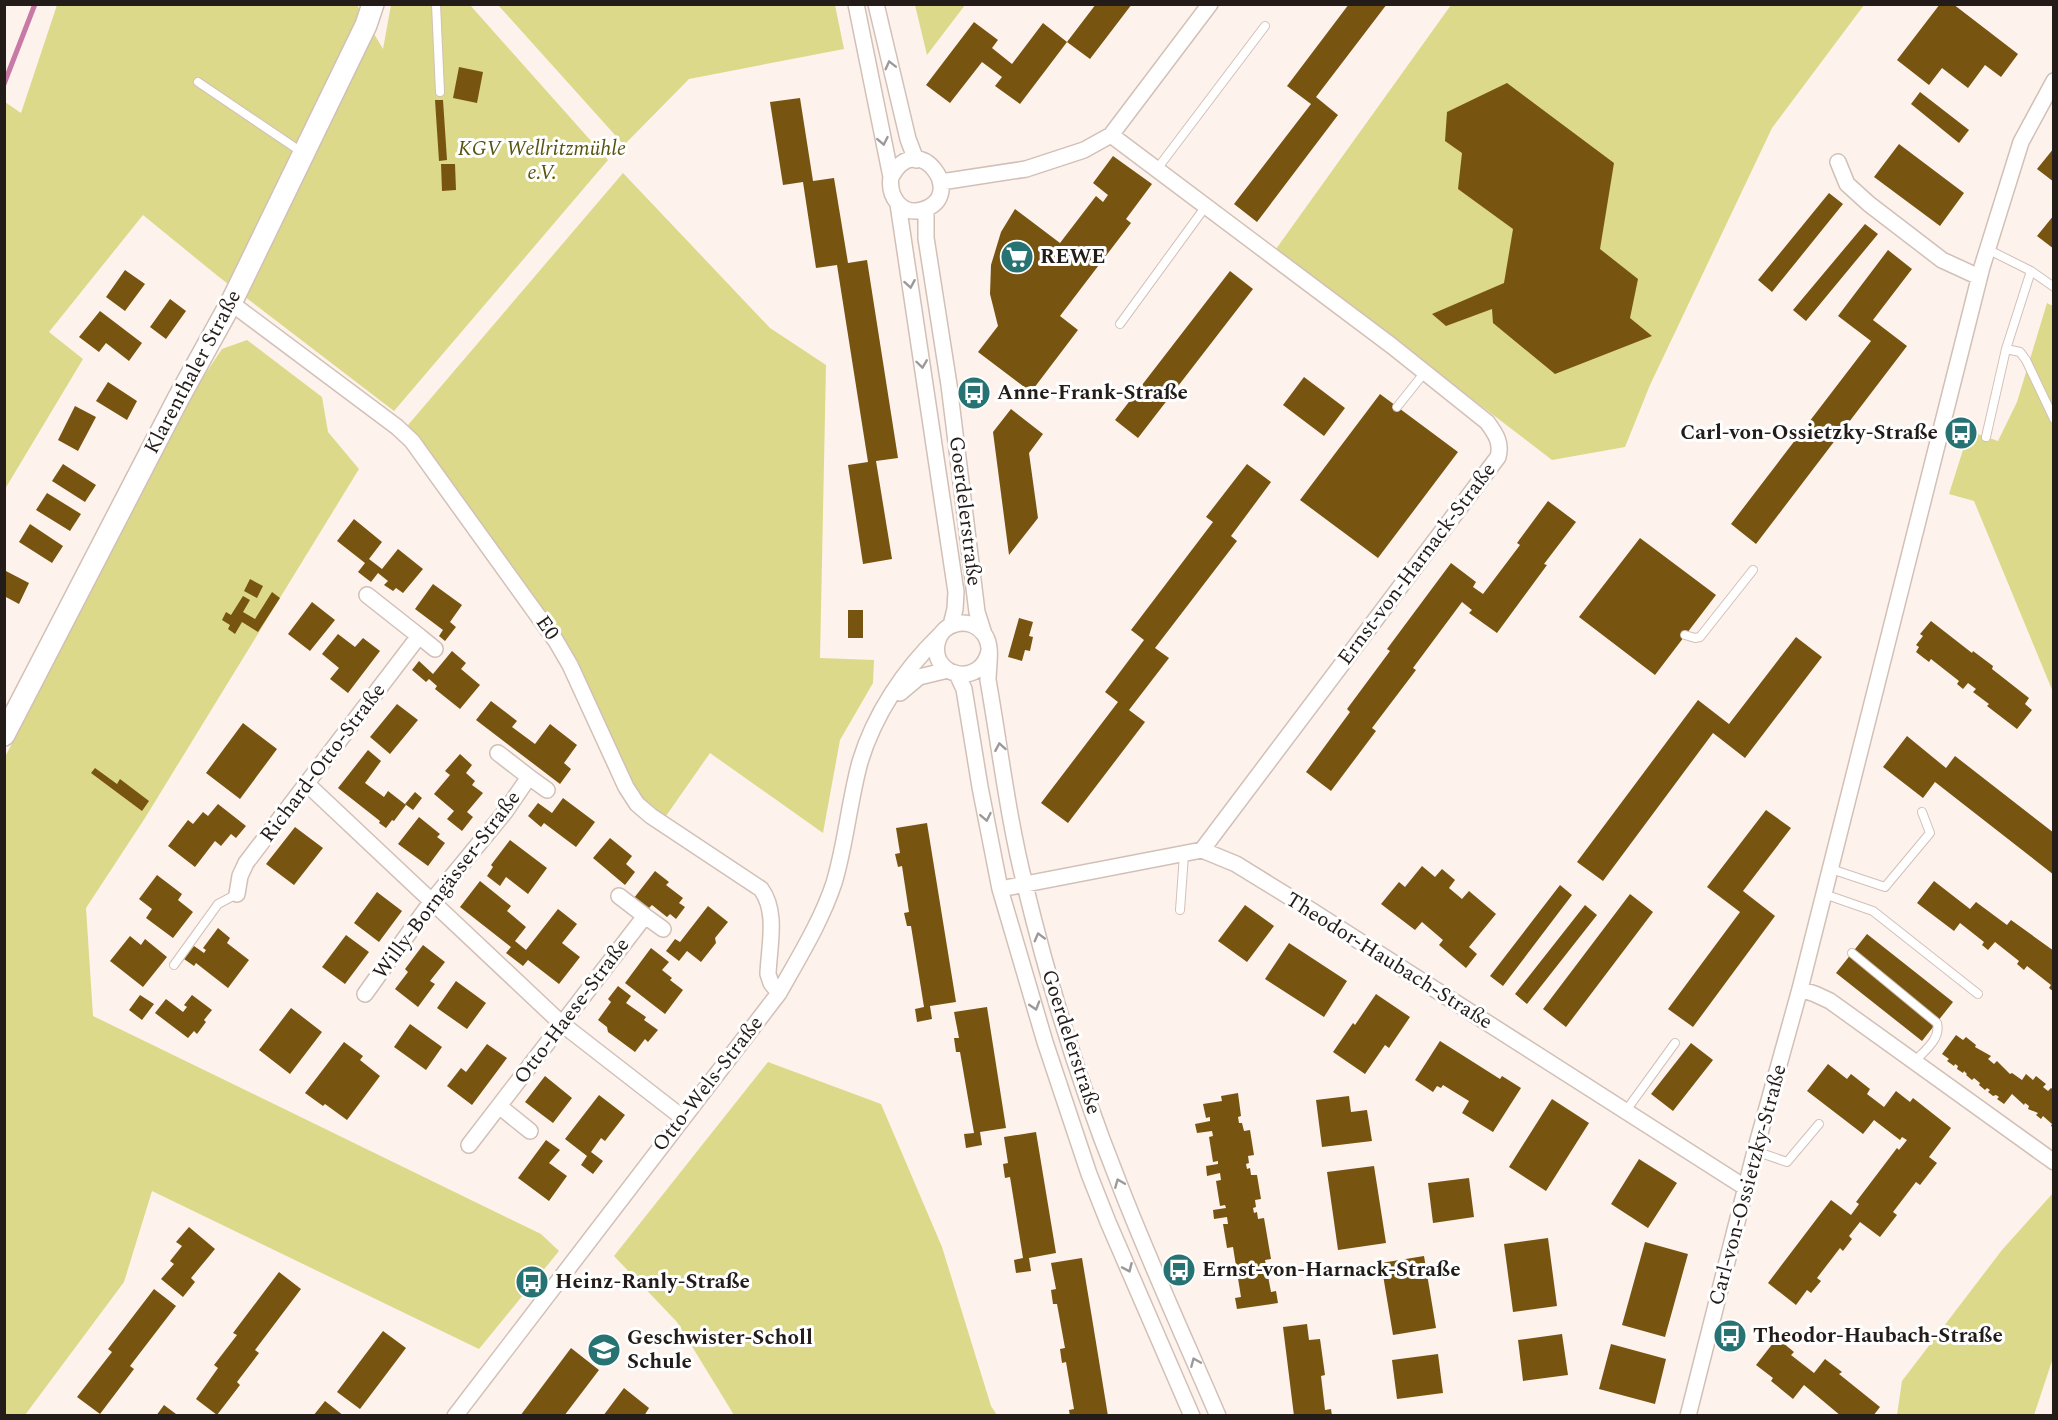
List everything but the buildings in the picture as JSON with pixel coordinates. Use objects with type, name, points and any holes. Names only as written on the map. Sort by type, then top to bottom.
[{"type":"main road","name":"Klarenthaler Straße","points":[[4,735],[178,399],[231,303],[366,25],[373,4]]},
{"type":"street","name":"Goerdelerstraße","points":[[856,4],[891,177],[890,192],[898,204],[956,592],[951,625]]},
{"type":"street","points":[[876,4],[908,139],[916,160]]},
{"type":"street","points":[[941,182],[1035,167],[1084,150],[1112,135],[1210,4]]},
{"type":"street","name":"Carl-von-Ossietzky-Straße","points":[[1688,1416],[1755,1151],[1831,869],[1979,277],[2021,142],[2054,81]]},
{"type":"street","name":"Ernst-von-Harnack-Straße","points":[[1112,135],[1425,372],[1486,422],[1498,438],[1500,451],[1498,457],[1202,850]]},
{"type":"street","points":[[891,177],[900,164],[916,160],[930,164],[939,175],[941,182],[938,198],[926,209],[911,211],[898,204]]},
{"type":"street","points":[[1838,162],[1847,184],[1869,204],[1942,260],[1979,277]]},
{"type":"street","name":"Goerdelerstraße","points":[[926,209],[926,238],[949,385],[977,612],[989,651],[988,680],[1024,884],[1083,1085],[1117,1179],[1158,1280],[1218,1416]]},
{"type":"street","name":"E0","points":[[231,303],[397,427],[426,459],[556,641],[570,665],[626,787],[637,804],[651,816],[761,889],[768,898],[771,910],[768,974],[771,983],[779,993]]},
{"type":"street","points":[[367,595],[435,649]]},
{"type":"street","points":[[939,636],[951,625],[960,622],[978,627],[984,634]]},
{"type":"street","name":"Richard-Otto-Straße","points":[[237,894],[240,876],[246,863],[419,636]]},
{"type":"street","name":"Goerdelerstraße","points":[[939,636],[938,658],[964,689],[1000,889],[1045,1042],[1089,1174],[1192,1416]]},
{"type":"street","name":"Otto-Wels-Straße","points":[[455,1416],[779,993],[807,943],[834,882],[860,763],[868,738],[904,677],[939,636]]},
{"type":"street","points":[[952,672],[975,672],[985,663],[989,651]]},
{"type":"street","name":"Otto-Wels-Straße","points":[[882,713],[896,696],[919,677],[952,672]]},
{"type":"street","name":"Willy-Borngässer-Straße","points":[[498,753],[547,790]]},
{"type":"street","name":"Willy-Borngässer-Straße","points":[[365,994],[431,902],[505,812],[529,777]]},
{"type":"street","points":[[306,783],[562,1024],[683,1118]]},
{"type":"street","points":[[1000,889],[1202,850]]},
{"type":"street","name":"Theodor-Haubach-Straße","points":[[1202,850],[1236,864],[1309,909],[1746,1188]]},
{"type":"street","points":[[619,896],[663,929]]},
{"type":"street","name":"Otto-Haese-Straße","points":[[469,1145],[645,915]]},
{"type":"street","points":[[1800,989],[1830,1001],[2054,1162]]},
{"type":"street","points":[[499,1107],[530,1131]]},
{"type":"lane","points":[[436,4],[440,92]]},
{"type":"lane","points":[[1157,169],[1265,26]]},
{"type":"lane","points":[[198,82],[304,154]]},
{"type":"lane","points":[[1119,324],[1206,206]]},
{"type":"lane","points":[[1987,249],[2031,271],[2054,287]]},
{"type":"lane","points":[[1986,437],[2006,349],[2031,271]]},
{"type":"lane","points":[[2006,349],[2020,352],[2026,360],[2054,419]]},
{"type":"lane","points":[[1397,407],[1425,372]]},
{"type":"lane","points":[[1685,635],[1700,637],[1753,570]]},
{"type":"lane","points":[[1831,869],[1885,887],[1930,833],[1922,812]]},
{"type":"lane","points":[[1180,910],[1184,855]]},
{"type":"lane","points":[[174,965],[218,904],[237,894]]},
{"type":"lane","points":[[1824,894],[1874,911],[1978,994]]},
{"type":"lane","points":[[1852,953],[1937,1023],[1938,1032],[1933,1042],[1915,1061]]},
{"type":"lane","points":[[1625,1112],[1675,1043]]},
{"type":"lane","points":[[1755,1151],[1787,1162],[1819,1124]]},
{"type":"green space","name":"KGV Wellritzmühle e.V.","points":[[57,5],[357,5],[383,49],[391,5],[470,5],[608,160],[394,411],[219,277],[143,215],[49,332],[83,359],[5,489],[5,102],[21,113]]},
{"type":"green space","points":[[498,5],[835,5],[844,49],[689,79],[624,145]]},
{"type":"green space","points":[[915,5],[965,5],[927,55]]},
{"type":"green space","points":[[1451,5],[1864,5],[1772,128],[1650,385],[1625,447],[1552,460],[1276,249]]},
{"type":"green space","points":[[623,173],[770,328],[826,365],[820,658],[874,660],[873,683],[840,740],[823,833],[710,753],[666,816],[641,798],[568,647],[408,425]]},
{"type":"green space","points":[[2047,303],[2053,306],[2053,692],[1974,501],[1949,494],[1969,431],[1998,441],[2017,402]]},
{"type":"green space","points":[[247,340],[322,397],[328,432],[359,469],[145,818],[86,908],[93,1016],[541,1234],[559,1251],[479,1349],[152,1191],[124,1282],[25,1415],[5,1415],[4,759],[191,395],[222,349]]},
{"type":"green space","points":[[768,1062],[881,1104],[942,1247],[991,1406],[997,1415],[734,1415],[677,1322],[614,1256]]},
{"type":"green space","points":[[2053,1193],[2053,1358],[2034,1415],[1897,1415],[1902,1381],[2002,1250]]},
{"type":"waterway","points":[[4,84],[35,4]]},
{"type":"place","name":"REWE","points":[[1017,257]]},
{"type":"place","name":"Anne-Frank-Straße","points":[[974,393]]},
{"type":"place","name":"Carl-von-Ossietzky-Straße","points":[[1961,433]]},
{"type":"place","name":"Ernst-von-Harnack-Straße","points":[[1179,1270]]},
{"type":"place","name":"Heinz-Ranly-Straße","points":[[532,1282]]},
{"type":"place","name":"Theodor-Haubach-Straße","points":[[1730,1336]]},
{"type":"place","name":"Geschwister-Scholl Schule","points":[[604,1350]]}]
